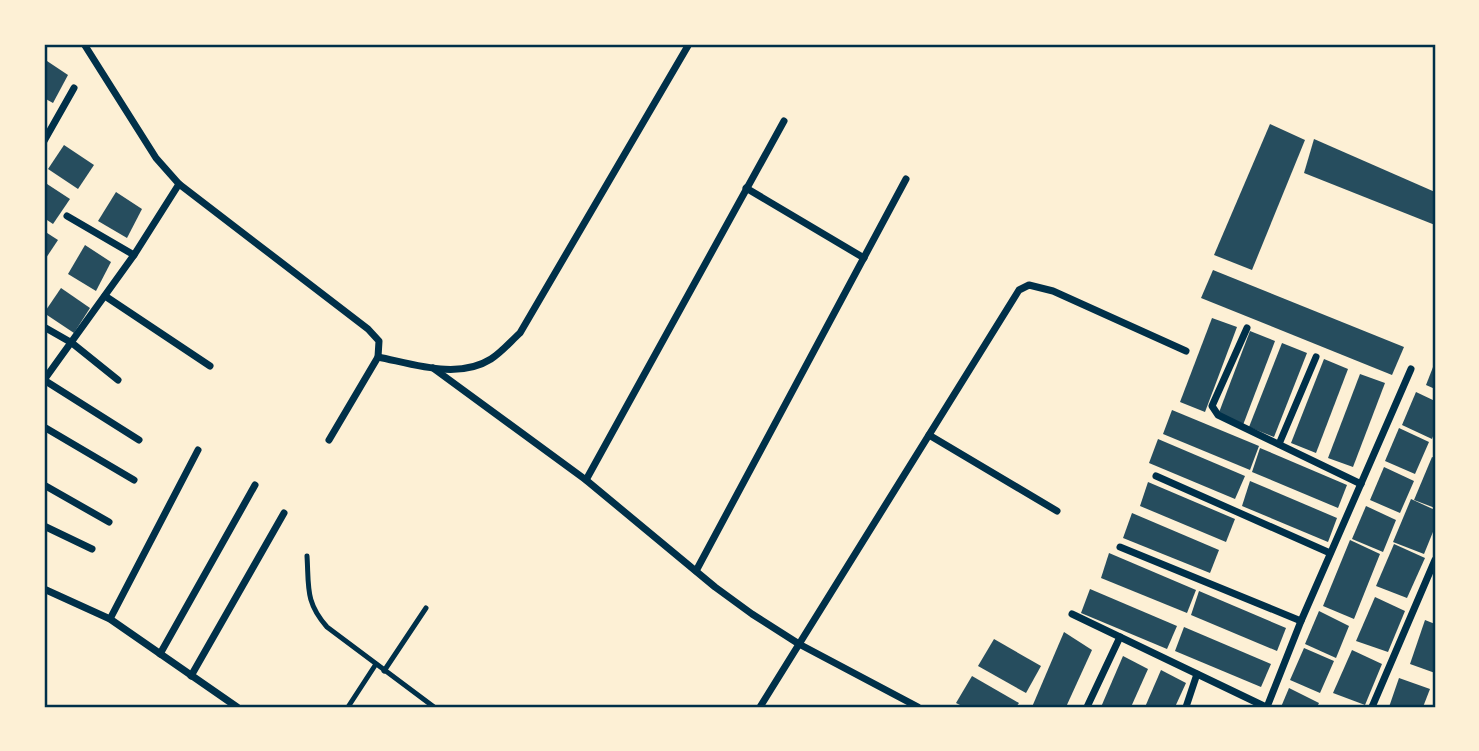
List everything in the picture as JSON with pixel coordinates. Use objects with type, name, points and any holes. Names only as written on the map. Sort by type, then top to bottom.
[{"type":"street","points":[[84,44],[156,158],[179,184],[368,329],[379,341],[378,357],[329,440]]},
{"type":"street","points":[[378,357],[433,368],[467,369],[491,359],[520,333],[689,44]]},
{"type":"street","points":[[44,141],[74,88]]},
{"type":"street","points":[[586,480],[784,121]]},
{"type":"street","points":[[696,571],[906,179]]},
{"type":"street","points":[[139,440],[44,380],[134,255],[179,184]]},
{"type":"street","points":[[746,188],[863,258]]},
{"type":"street","points":[[67,216],[134,255]]},
{"type":"street","points":[[760,707],[1019,290],[1028,285],[1053,291],[1186,351]]},
{"type":"street","points":[[105,296],[210,366]]},
{"type":"street","points":[[44,327],[72,343],[118,380]]},
{"type":"street","points":[[1247,328],[1212,406],[1218,415],[1362,484]]},
{"type":"street","points":[[1279,444],[1316,356]]},
{"type":"street","points":[[433,368],[586,480],[734,600],[799,644],[918,707]]},
{"type":"street","points":[[1072,614],[1267,707],[1301,621],[1411,369]]},
{"type":"street","points":[[44,427],[134,480]]},
{"type":"street","points":[[929,435],[1058,511]]},
{"type":"street","points":[[110,619],[198,450]]},
{"type":"street","points":[[1156,476],[1331,552]]},
{"type":"street","points":[[44,485],[109,522]]},
{"type":"street","points":[[160,654],[255,485]]},
{"type":"street","points":[[191,676],[284,513]]},
{"type":"street","points":[[44,526],[92,549]]},
{"type":"street","points":[[1121,547],[1301,621]]},
{"type":"street","points":[[1372,707],[1435,560]]},
{"type":"street","points":[[44,589],[110,619],[237,707]]},
{"type":"street","points":[[1087,707],[1121,637]]},
{"type":"street","points":[[1186,707],[1197,674]]},
{"type":"lane","points":[[307,556],[310,600],[315,613],[327,627],[435,707]]},
{"type":"lane","points":[[384,671],[425,608]]},
{"type":"lane","points":[[348,707],[376,664]]},
{"type":"building","points":[[44,59],[68,75],[53,103],[44,98]]},
{"type":"building","points":[[1270,124],[1305,140],[1252,270],[1214,255]]},
{"type":"building","points":[[1314,139],[1435,192],[1435,225],[1304,173]]},
{"type":"building","points":[[64,145],[94,165],[78,189],[48,169]]},
{"type":"building","points":[[44,182],[70,199],[53,224],[44,218]]},
{"type":"building","points":[[116,192],[142,209],[127,238],[98,221]]},
{"type":"building","points":[[44,231],[58,240],[44,261]]},
{"type":"building","points":[[85,245],[111,262],[96,291],[68,274]]},
{"type":"building","points":[[1213,270],[1404,347],[1392,375],[1201,298]]},
{"type":"building","points":[[61,288],[90,308],[74,333],[44,313]]},
{"type":"building","points":[[1212,318],[1237,327],[1205,412],[1180,402]]},
{"type":"building","points":[[1250,331],[1275,341],[1243,425],[1218,415]]},
{"type":"building","points":[[1282,343],[1307,353],[1274,437],[1249,427]]},
{"type":"building","points":[[1324,359],[1348,369],[1316,453],[1291,443]]},
{"type":"building","points":[[1435,362],[1435,389],[1426,385]]},
{"type":"building","points":[[1360,374],[1385,383],[1353,467],[1328,458]]},
{"type":"building","points":[[1416,392],[1435,401],[1435,431],[1432,439],[1402,425]]},
{"type":"building","points":[[1172,410],[1259,446],[1250,470],[1163,434]]},
{"type":"building","points":[[1399,428],[1429,442],[1415,474],[1385,461]]},
{"type":"building","points":[[1158,439],[1245,476],[1235,499],[1149,463]]},
{"type":"building","points":[[1260,448],[1347,485],[1338,508],[1252,472]]},
{"type":"building","points":[[1432,457],[1435,458],[1435,508],[1414,500]]},
{"type":"building","points":[[1384,467],[1414,481],[1400,513],[1370,500]]},
{"type":"building","points":[[1250,481],[1337,518],[1328,542],[1242,506]]},
{"type":"building","points":[[1148,482],[1235,519],[1226,542],[1140,506]]},
{"type":"building","points":[[1411,499],[1435,510],[1435,527],[1424,554],[1393,542]]},
{"type":"building","points":[[1366,506],[1396,520],[1383,552],[1352,539]]},
{"type":"building","points":[[1132,513],[1219,550],[1210,573],[1123,538]]},
{"type":"building","points":[[1350,540],[1380,554],[1354,619],[1323,606]]},
{"type":"building","points":[[1394,544],[1425,558],[1407,598],[1376,586]]},
{"type":"building","points":[[1109,553],[1196,590],[1187,613],[1101,578]]},
{"type":"building","points":[[1090,589],[1177,626],[1167,649],[1081,613]]},
{"type":"building","points":[[1199,591],[1286,628],[1277,651],[1191,615]]},
{"type":"building","points":[[1375,597],[1405,611],[1388,652],[1356,641]]},
{"type":"building","points":[[1319,611],[1349,626],[1336,658],[1305,644]]},
{"type":"building","points":[[1425,620],[1435,624],[1435,673],[1410,664]]},
{"type":"building","points":[[1184,627],[1271,664],[1261,687],[1175,651]]},
{"type":"building","points":[[1064,632],[1092,650],[1066,707],[1032,707]]},
{"type":"building","points":[[994,639],[1041,666],[1026,693],[978,666]]},
{"type":"building","points":[[1304,648],[1334,661],[1320,693],[1290,680]]},
{"type":"building","points":[[1352,650],[1382,664],[1365,705],[1333,693]]},
{"type":"building","points":[[1123,656],[1148,669],[1131,707],[1101,707]]},
{"type":"building","points":[[1161,670],[1186,683],[1175,707],[1145,707]]},
{"type":"building","points":[[972,676],[1019,703],[1016,707],[964,707],[956,703]]},
{"type":"building","points":[[1399,678],[1430,689],[1423,707],[1389,707]]},
{"type":"building","points":[[1289,688],[1319,703],[1317,707],[1281,707]]}]
